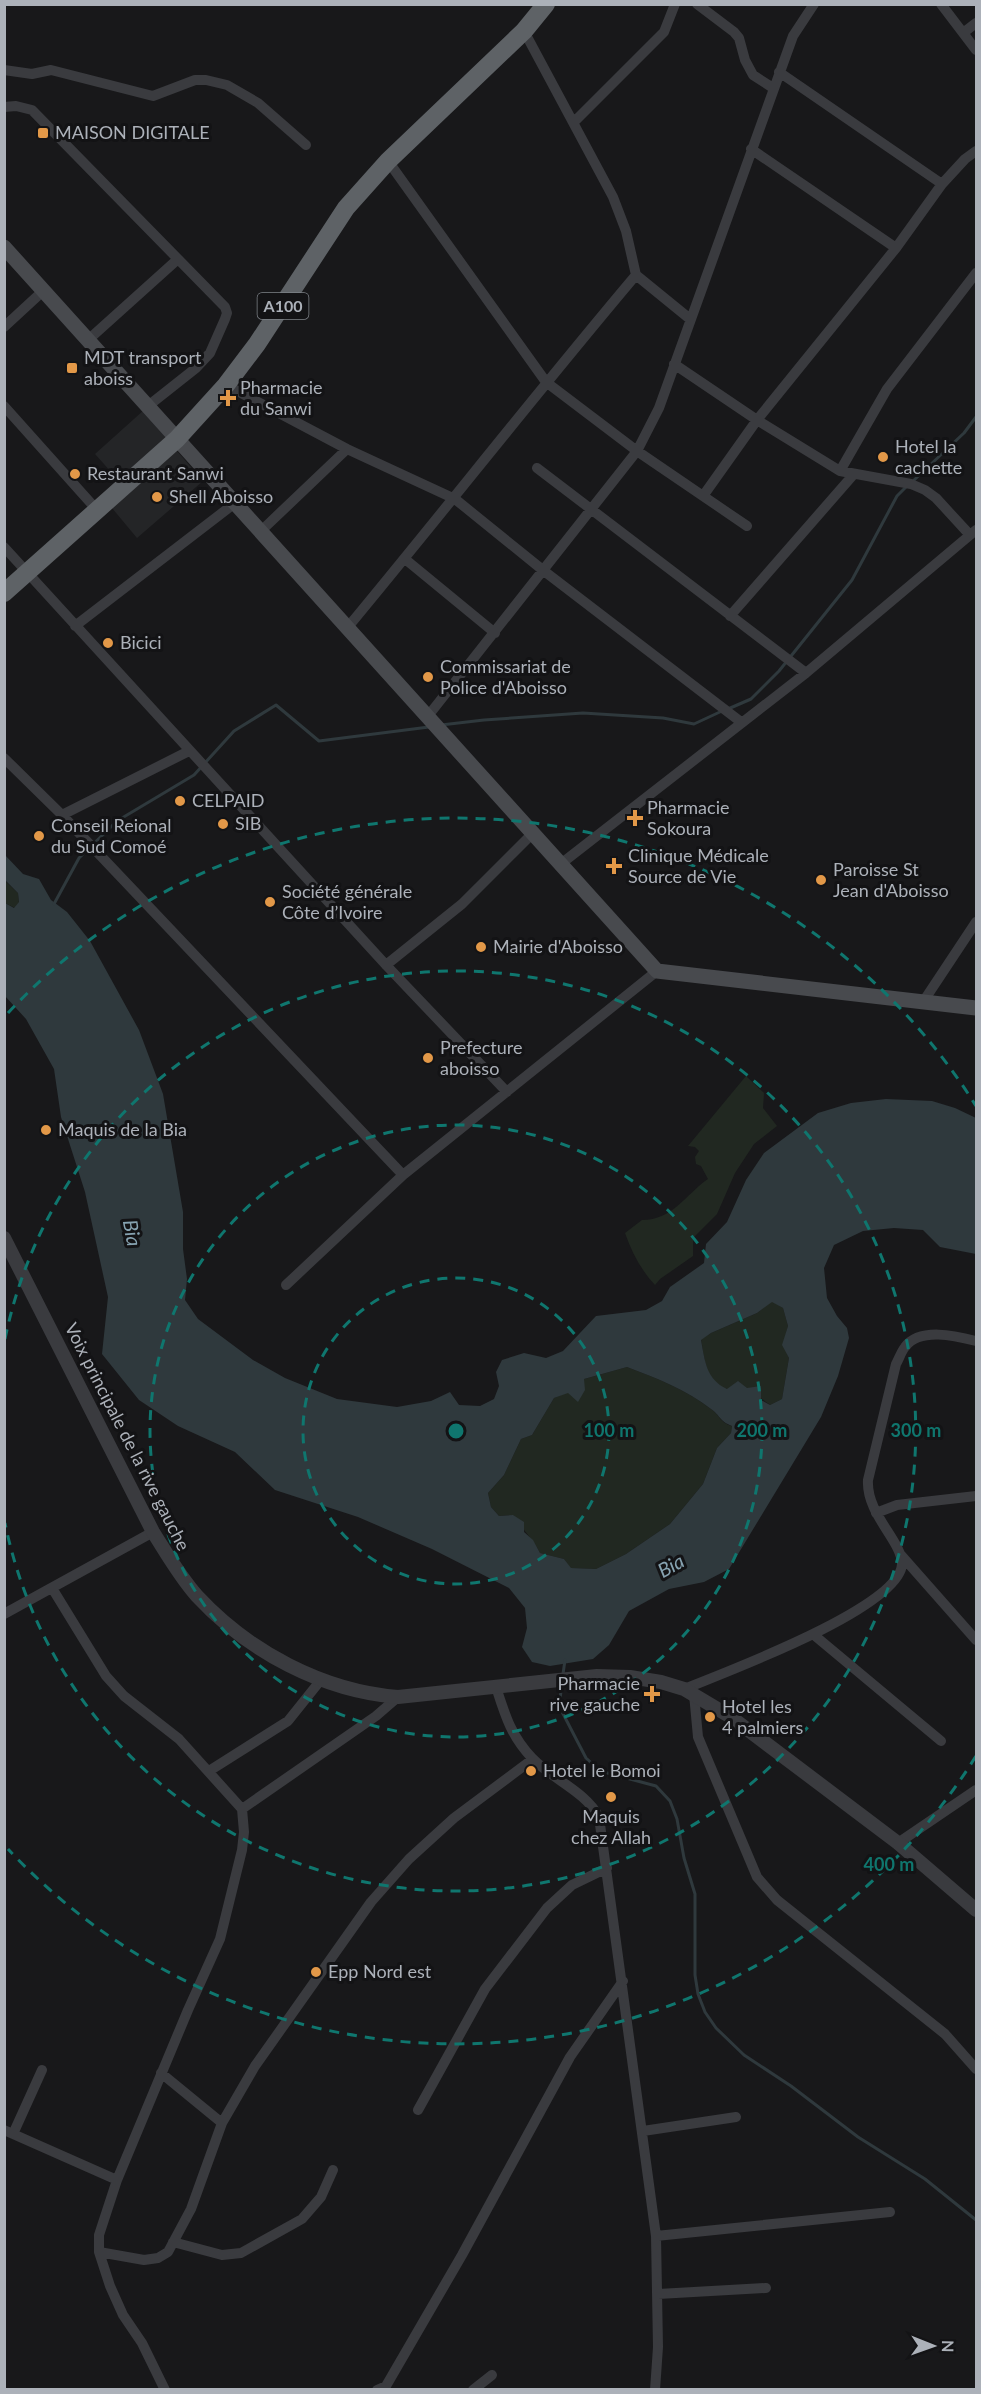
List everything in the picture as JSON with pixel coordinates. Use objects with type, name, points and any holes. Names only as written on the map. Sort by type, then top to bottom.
[{"type":"highway","name":"A100","points":[[4,593],[177,439],[226,385],[263,335],[339,218],[388,161],[524,31],[546,4]]},
{"type":"main road","points":[[4,247],[657,971],[976,1008]]},
{"type":"street","points":[[574,122],[664,32],[675,4]]},
{"type":"street","points":[[697,4],[734,32],[739,38],[745,60],[753,75],[773,88]]},
{"type":"street","points":[[428,716],[637,452],[659,408],[793,36],[814,4]]},
{"type":"street","points":[[941,4],[976,50]]},
{"type":"street","points":[[963,33],[976,23]]},
{"type":"street","points":[[524,31],[613,196],[626,231],[636,275],[690,319]]},
{"type":"street","points":[[4,70],[32,74],[51,70],[153,96],[195,80],[227,85],[258,103],[306,145]]},
{"type":"street","points":[[779,72],[942,184]]},
{"type":"street","points":[[4,107],[16,106],[32,110],[225,307],[227,313],[204,361],[148,406]]},
{"type":"street","points":[[751,149],[896,249]]},
{"type":"street","points":[[703,496],[757,420],[896,249],[942,184],[965,159],[976,151]]},
{"type":"street","points":[[388,161],[546,382],[637,452],[747,526]]},
{"type":"street","points":[[88,340],[178,259]]},
{"type":"street","points":[[840,471],[887,389],[976,273]]},
{"type":"street","points":[[348,627],[455,499],[546,382],[636,275]]},
{"type":"street","points":[[4,327],[43,291]]},
{"type":"street","points":[[562,863],[806,673],[973,533],[925,490],[911,484],[840,471],[757,420],[674,364]]},
{"type":"street","points":[[226,385],[347,450],[455,499],[544,571],[741,723]]},
{"type":"street","points":[[4,406],[98,510]]},
{"type":"street","points":[[261,531],[347,450]]},
{"type":"street","points":[[537,468],[806,673]]},
{"type":"street","points":[[730,616],[854,474]]},
{"type":"street","points":[[75,626],[235,503]]},
{"type":"street","points":[[4,547],[189,751],[507,1092]]},
{"type":"street","points":[[405,559],[495,633]]},
{"type":"street","points":[[62,815],[189,751]]},
{"type":"street","points":[[4,758],[62,815],[403,1175]]},
{"type":"street","points":[[386,964],[462,904],[534,832]]},
{"type":"street","points":[[923,1002],[976,922]]},
{"type":"street","points":[[286,1285],[403,1175],[657,971]]},
{"type":"street","name":"Voix principale de la rive gauche","points":[[4,1239],[153,1532],[174,1566],[197,1595],[226,1624],[261,1648],[320,1681],[370,1695],[398,1697],[597,1676],[630,1677],[661,1682],[689,1692],[731,1717],[898,1843],[976,1910]]},
{"type":"street","points":[[976,1341],[934,1335],[913,1339],[904,1347],[896,1364],[867,1492],[876,1513],[899,1552],[976,1640]]},
{"type":"street","points":[[876,1513],[897,1505],[976,1496]]},
{"type":"street","points":[[4,1614],[153,1532]]},
{"type":"street","points":[[899,1552],[902,1564],[898,1576],[860,1608],[814,1635],[689,1692],[698,1737],[758,1877],[777,1900],[945,2034],[976,2069]]},
{"type":"street","points":[[52,1588],[106,1676],[124,1696],[179,1739],[242,1809],[244,1832],[242,1850],[220,1939],[117,2180],[99,2235],[99,2252],[123,2315],[142,2343],[165,2390]]},
{"type":"street","points":[[814,1635],[941,1741]]},
{"type":"street","points":[[208,1771],[288,1721],[320,1681]]},
{"type":"street","points":[[495,1687],[513,1735],[533,1759],[594,1809],[599,1817],[656,2236],[658,2295],[655,2390]]},
{"type":"street","points":[[242,1809],[376,1716],[398,1697]]},
{"type":"street","points":[[99,2252],[144,2260],[159,2258],[168,2252],[191,2209],[222,2123],[255,2066],[371,1902],[409,1859],[454,1818],[533,1759]]},
{"type":"street","points":[[898,1843],[976,1790]]},
{"type":"street","points":[[418,2110],[485,1989],[547,1908],[572,1885],[607,1868]]},
{"type":"street","points":[[384,2388],[462,2255],[570,2057],[623,1981]]},
{"type":"street","points":[[42,2070],[9,2132],[117,2180]]},
{"type":"street","points":[[161,2073],[222,2123]]},
{"type":"street","points":[[642,2131],[736,2117]]},
{"type":"street","points":[[173,2242],[222,2255],[241,2253],[302,2219],[321,2197],[333,2170]]},
{"type":"street","points":[[656,2236],[890,2212]]},
{"type":"street","points":[[658,2295],[766,2288]]},
{"type":"street","points":[[473,2390],[492,2376]]},
{"type":"shaded area","points":[[144,410],[170,439],[121,483],[95,454]]},
{"type":"shaded area","points":[[177,451],[203,481],[137,538],[112,508]]},
{"type":"shaded area","points":[[4,880],[18,893],[19,903],[15,908],[5,903]]},
{"type":"shaded area","points":[[746,1076],[764,1093],[763,1108],[777,1126],[754,1144],[735,1173],[717,1214],[693,1238],[693,1256],[655,1285],[637,1261],[625,1233],[642,1220],[662,1216],[678,1206],[708,1179],[701,1166],[696,1164],[695,1157],[699,1151],[695,1147],[688,1146]]},
{"type":"shaded area","points":[[772,1301],[783,1308],[788,1326],[783,1345],[789,1358],[782,1399],[770,1405],[747,1388],[727,1389],[714,1382],[707,1369],[701,1339],[757,1313]]},
{"type":"shaded area","points":[[627,1367],[671,1385],[702,1402],[725,1423],[732,1426],[731,1433],[717,1448],[703,1484],[670,1524],[626,1554],[596,1569],[570,1568],[564,1559],[540,1553],[513,1515],[499,1516],[491,1507],[488,1493],[504,1475],[521,1439],[532,1435],[554,1398],[568,1392],[584,1379]]},
{"type":"water","name":"Bia","points":[[5,855],[23,874],[39,879],[51,900],[67,912],[90,941],[139,1030],[163,1094],[183,1212],[183,1249],[187,1279],[185,1300],[198,1319],[253,1360],[285,1378],[337,1399],[397,1407],[431,1401],[450,1392],[459,1405],[480,1406],[494,1399],[499,1386],[496,1372],[502,1360],[524,1353],[546,1358],[563,1351],[596,1316],[646,1310],[662,1301],[670,1287],[704,1263],[706,1244],[727,1222],[746,1180],[764,1153],[818,1113],[851,1103],[886,1099],[932,1101],[976,1118],[976,1254],[940,1247],[923,1230],[894,1228],[863,1231],[834,1245],[824,1268],[827,1298],[847,1328],[849,1338],[838,1376],[821,1417],[729,1569],[704,1582],[669,1589],[629,1611],[609,1645],[593,1659],[550,1666],[532,1662],[522,1647],[527,1628],[525,1608],[509,1588],[432,1549],[358,1517],[275,1490],[235,1452],[178,1426],[139,1400],[102,1354],[108,1297],[85,1192],[61,1117],[54,1069],[26,1019],[5,996],[5,903],[14,908],[19,902],[18,893],[5,880]],"holes":[[[772,1302],[783,1308],[788,1326],[782,1345],[789,1358],[782,1399],[770,1405],[761,1400],[761,1386],[747,1388],[738,1381],[727,1389],[720,1385],[708,1369],[701,1340],[711,1333],[757,1313]],[[627,1367],[671,1385],[702,1402],[732,1426],[731,1433],[717,1448],[703,1484],[670,1524],[626,1554],[596,1569],[571,1568],[564,1559],[540,1553],[533,1540],[524,1532],[524,1522],[513,1515],[499,1516],[491,1507],[488,1493],[504,1475],[521,1439],[532,1435],[554,1398],[568,1393],[578,1402],[585,1390],[584,1379]]]},
{"type":"waterway","points":[[912,482],[964,433],[976,417]]},
{"type":"waterway","points":[[728,709],[751,699],[779,671],[852,580],[897,496],[907,486]]},
{"type":"waterway","points":[[54,904],[79,858],[117,821],[194,775],[234,731],[276,705],[319,741],[429,727]]},
{"type":"waterway","points":[[441,725],[583,713],[663,718],[694,724],[722,711]]},
{"type":"waterway","points":[[563,1674],[565,1660]]},
{"type":"waterway","points":[[562,1684],[559,1706],[586,1758],[600,1771],[656,1786],[670,1801],[677,1819],[684,1858],[695,1894],[695,1975],[698,1994],[705,2012],[716,2028],[744,2055],[791,2086],[858,2137],[925,2179],[976,2220]]},
{"type":"place","name":"MAISON DIGITALE","points":[[43,133]]},
{"type":"place","name":"MDT transport aboiss","points":[[72,368]]},
{"type":"place","name":"Pharmacie du Sanwi","points":[[228,398]]},
{"type":"place","name":"Hotel la cachette","points":[[883,457]]},
{"type":"place","name":"Restaurant Sanwi","points":[[75,474]]},
{"type":"place","name":"Shell Aboisso","points":[[157,497]]},
{"type":"place","name":"Bicici","points":[[108,643]]},
{"type":"place","name":"Commissariat de Police d'Aboisso","points":[[428,677]]},
{"type":"place","name":"CELPAID","points":[[180,801]]},
{"type":"place","name":"Pharmacie Sokoura","points":[[635,818]]},
{"type":"place","name":"SIB","points":[[223,824]]},
{"type":"place","name":"Conseil Reional du Sud Comoé","points":[[39,836]]},
{"type":"place","name":"Clinique Médicale Source de Vie","points":[[614,866]]},
{"type":"place","name":"Paroisse St Jean d'Aboisso","points":[[821,880]]},
{"type":"place","name":"Société générale Côte d’Ivoire","points":[[270,902]]},
{"type":"place","name":"Mairie d'Aboisso","points":[[481,947]]},
{"type":"place","name":"Prefecture aboisso","points":[[428,1058]]},
{"type":"place","name":"Maquis de la Bia","points":[[46,1130]]},
{"type":"place","name":"Pharmacie rive gauche","points":[[652,1694]]},
{"type":"place","name":"Hotel les 4 palmiers","points":[[710,1717]]},
{"type":"place","name":"Hotel le Bomoi","points":[[531,1771]]},
{"type":"place","name":"Maquis chez Allah","points":[[611,1797]]},
{"type":"place","name":"Epp Nord est","points":[[316,1972]]}]
